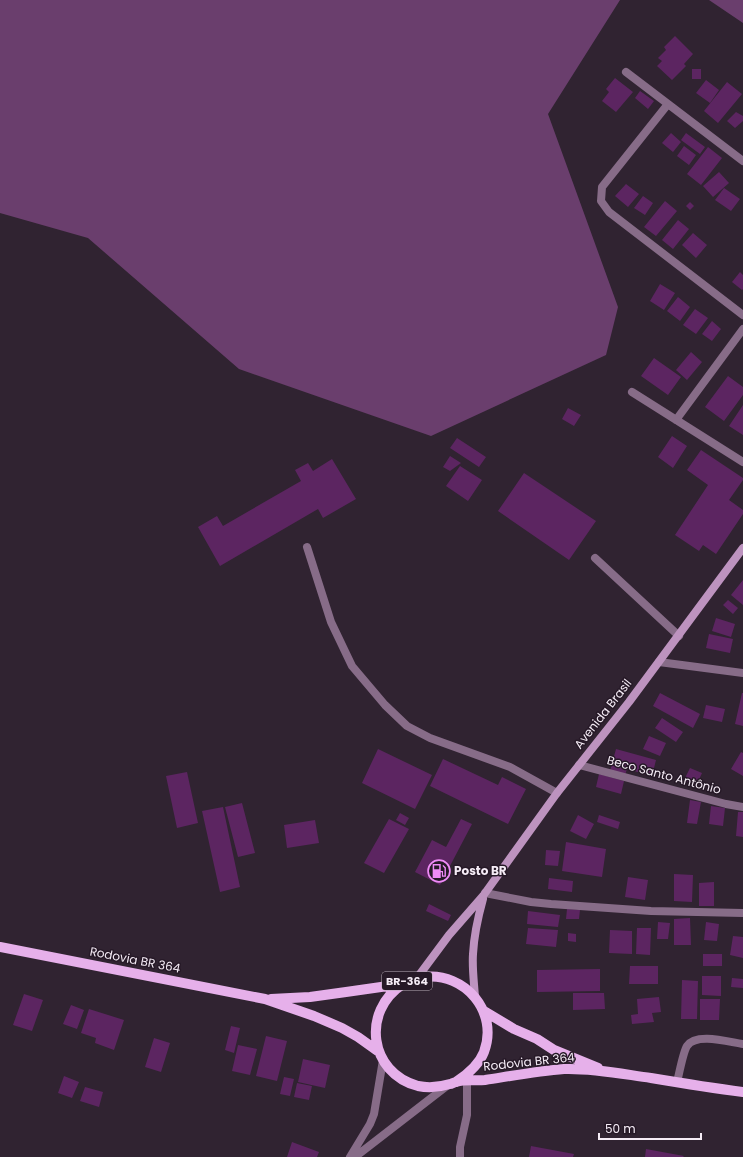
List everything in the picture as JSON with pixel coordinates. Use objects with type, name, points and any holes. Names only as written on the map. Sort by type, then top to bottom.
[{"type":"main road","name":"Rodovia BR 364","points":[[0,947],[265,999],[314,1016],[342,1028],[358,1037],[381,1056],[392,1072],[404,1080],[419,1086],[434,1087],[452,1083],[565,1069],[604,1071],[743,1092]]},
{"type":"main road","name":"Rodovia BR 364","points":[[265,999],[310,997],[403,983],[417,978],[433,976],[449,978],[464,986],[475,997],[484,1011],[487,1024],[487,1038],[484,1052],[477,1064],[468,1074],[452,1083]]},
{"type":"main road","name":"Rodovia BR 364","points":[[381,1056],[375,1036],[376,1021],[381,1006],[391,993],[403,983]]},
{"type":"main road","name":"Rodovia BR 364","points":[[484,1011],[514,1029],[537,1039],[554,1050],[604,1071]]},
{"type":"street","points":[[626,72],[743,161]]},
{"type":"street","points":[[668,104],[602,187],[601,201],[609,212],[743,315]]},
{"type":"street","points":[[676,420],[743,329]]},
{"type":"street","points":[[632,392],[743,462]]},
{"type":"street","points":[[307,547],[331,622],[352,666],[385,704],[407,726],[430,738],[510,767],[557,794]]},
{"type":"street","name":"Avenida Brasil","points":[[417,978],[484,894],[557,794],[679,636],[743,548]]},
{"type":"street","points":[[596,558],[679,636]]},
{"type":"street","points":[[659,662],[743,673]]},
{"type":"street","name":"Beco Santo Antônio","points":[[579,765],[743,807]]},
{"type":"street","points":[[484,894],[559,905],[651,911],[743,913]]},
{"type":"street","name":"Avenida Brasil","points":[[475,997],[472,954],[474,936],[484,894]]},
{"type":"street","points":[[677,1082],[686,1047],[691,1042],[699,1038],[704,1038],[743,1044]]},
{"type":"street","points":[[350,1157],[370,1124],[374,1114],[381,1056]]},
{"type":"street","points":[[460,1157],[460,1147],[467,1115],[467,1081]]},
{"type":"street","points":[[355,1157],[452,1083]]},
{"type":"shaded area","points":[[0,0],[620,0],[548,114],[618,307],[606,355],[431,436],[239,369],[88,238],[0,213]]},
{"type":"shaded area","points":[[709,0],[743,0],[743,23]]},
{"type":"building","points":[[675,36],[693,54],[684,64],[686,66],[672,80],[657,66],[662,61],[658,58],[666,50],[664,47]]},
{"type":"building","points":[[692,69],[701,69],[701,79],[692,79]]},
{"type":"building","points":[[615,78],[633,92],[616,112],[602,101],[609,92],[606,89]]},
{"type":"building","points":[[706,80],[719,90],[710,103],[696,93]]},
{"type":"building","points":[[727,82],[742,94],[718,123],[704,111]]},
{"type":"building","points":[[640,91],[654,101],[648,109],[635,98]]},
{"type":"building","points":[[736,112],[743,116],[743,121],[735,128],[727,121]]},
{"type":"building","points":[[671,133],[681,142],[673,152],[662,143]]},
{"type":"building","points":[[686,133],[705,147],[700,154],[681,140]]},
{"type":"building","points":[[684,146],[696,155],[689,165],[677,156]]},
{"type":"building","points":[[708,147],[722,158],[701,185],[687,174]]},
{"type":"building","points":[[719,172],[729,183],[713,197],[703,186]]},
{"type":"building","points":[[626,184],[639,194],[628,207],[615,196]]},
{"type":"building","points":[[724,188],[740,199],[731,211],[715,200]]},
{"type":"building","points":[[643,196],[653,203],[645,215],[634,208]]},
{"type":"building","points":[[665,201],[677,211],[656,236],[644,227]]},
{"type":"building","points":[[690,202],[694,206],[690,210],[686,206]]},
{"type":"building","points":[[678,220],[689,229],[673,249],[662,240]]},
{"type":"building","points":[[693,233],[707,245],[696,258],[682,245]]},
{"type":"building","points":[[740,272],[743,275],[742,290],[732,282]]},
{"type":"building","points":[[660,284],[675,293],[664,310],[650,301]]},
{"type":"building","points":[[678,297],[690,307],[680,321],[667,311]]},
{"type":"building","points":[[695,309],[708,318],[696,334],[683,325]]},
{"type":"building","points":[[712,321],[721,329],[712,341],[702,334]]},
{"type":"building","points":[[691,352],[702,362],[687,380],[676,370]]},
{"type":"building","points":[[654,358],[681,377],[668,395],[641,376]]},
{"type":"building","points":[[728,376],[743,387],[743,395],[724,421],[705,407]]},
{"type":"building","points":[[743,405],[743,435],[729,426]]},
{"type":"building","points":[[568,408],[581,415],[574,426],[562,419]]},
{"type":"building","points":[[672,436],[687,446],[673,468],[658,457]]},
{"type":"building","points":[[457,438],[486,457],[479,467],[450,448]]},
{"type":"building","points":[[701,450],[743,478],[729,500],[743,510],[743,514],[716,554],[703,545],[699,551],[675,535],[708,485],[687,470]]},
{"type":"building","points":[[450,456],[461,463],[450,471],[443,467]]},
{"type":"building","points":[[332,459],[356,499],[323,518],[318,509],[220,566],[198,527],[217,516],[223,526],[301,481],[295,470],[308,463],[313,471]]},
{"type":"building","points":[[460,466],[482,480],[468,501],[446,486]]},
{"type":"building","points":[[524,473],[596,521],[569,560],[498,511]]},
{"type":"building","points":[[743,580],[743,605],[731,595]]},
{"type":"building","points":[[728,600],[738,608],[733,614],[723,605]]},
{"type":"building","points":[[716,618],[735,624],[731,637],[712,631]]},
{"type":"building","points":[[709,634],[733,639],[730,653],[706,648]]},
{"type":"building","points":[[660,693],[700,714],[693,728],[653,706]]},
{"type":"building","points":[[743,693],[743,726],[735,724]]},
{"type":"building","points":[[706,705],[725,709],[722,722],[703,718]]},
{"type":"building","points":[[662,718],[683,732],[676,742],[655,728]]},
{"type":"building","points":[[649,736],[666,743],[660,756],[643,749]]},
{"type":"building","points":[[378,749],[432,775],[415,809],[362,783]]},
{"type":"building","points":[[616,749],[656,760],[652,776],[627,769],[625,775],[610,771]]},
{"type":"building","points":[[741,752],[743,753],[743,776],[731,769]]},
{"type":"building","points":[[443,759],[498,785],[502,777],[526,789],[508,824],[430,786]]},
{"type":"building","points":[[690,768],[702,773],[696,786],[684,780]]},
{"type":"building","points":[[187,772],[198,823],[177,828],[166,776]]},
{"type":"building","points":[[599,774],[624,781],[621,794],[596,787]]},
{"type":"building","points":[[690,800],[701,802],[697,824],[687,823]]},
{"type":"building","points":[[242,803],[255,853],[238,857],[225,807]]},
{"type":"building","points":[[711,806],[725,808],[723,826],[709,824]]},
{"type":"building","points":[[223,807],[240,887],[220,892],[202,811]]},
{"type":"building","points":[[738,812],[743,812],[743,837],[736,836]]},
{"type":"building","points":[[400,813],[409,818],[405,825],[396,820]]},
{"type":"building","points":[[578,815],[594,824],[586,839],[570,831]]},
{"type":"building","points":[[599,815],[620,822],[618,829],[597,822]]},
{"type":"building","points":[[389,819],[409,829],[384,873],[364,863]]},
{"type":"building","points":[[461,819],[472,824],[440,885],[415,872],[432,840],[446,847]]},
{"type":"building","points":[[315,820],[319,843],[287,848],[284,825]]},
{"type":"building","points":[[566,842],[606,849],[602,877],[562,871]]},
{"type":"building","points":[[546,850],[560,851],[558,866],[545,865]]},
{"type":"building","points":[[674,874],[693,875],[692,902],[674,901]]},
{"type":"building","points":[[628,877],[648,880],[645,900],[625,897]]},
{"type":"building","points":[[549,878],[573,881],[572,892],[548,889]]},
{"type":"building","points":[[714,882],[714,906],[699,906],[699,883]]},
{"type":"building","points":[[429,904],[451,915],[448,921],[426,911]]},
{"type":"building","points":[[567,909],[580,910],[579,919],[566,919]]},
{"type":"building","points":[[528,911],[560,915],[558,927],[527,924]]},
{"type":"building","points":[[690,918],[691,945],[674,945],[674,919]]},
{"type":"building","points":[[658,922],[670,923],[668,939],[657,939]]},
{"type":"building","points":[[706,922],[719,924],[717,941],[704,940]]},
{"type":"building","points":[[528,928],[558,930],[556,947],[526,944]]},
{"type":"building","points":[[637,928],[651,928],[650,955],[636,954]]},
{"type":"building","points":[[610,930],[632,931],[632,954],[609,953]]},
{"type":"building","points":[[568,933],[576,934],[576,942],[568,941]]},
{"type":"building","points":[[733,936],[743,937],[743,958],[730,955]]},
{"type":"building","points":[[703,954],[722,954],[722,966],[703,966]]},
{"type":"building","points":[[630,966],[658,966],[658,984],[629,984]]},
{"type":"building","points":[[600,969],[600,991],[537,992],[537,970]]},
{"type":"building","points":[[702,976],[721,976],[721,996],[702,995]]},
{"type":"building","points":[[732,978],[743,979],[743,988],[731,987]]},
{"type":"building","points":[[682,980],[698,981],[697,1019],[681,1019]]},
{"type":"building","points":[[573,993],[604,993],[605,1009],[573,1010]]},
{"type":"building","points":[[24,994],[43,1000],[32,1031],[13,1025]]},
{"type":"building","points":[[659,997],[661,1012],[652,1013],[654,1022],[632,1024],[631,1015],[638,1014],[637,999]]},
{"type":"building","points":[[700,999],[720,999],[719,1020],[700,1020]]},
{"type":"building","points":[[71,1005],[84,1010],[77,1029],[63,1024]]},
{"type":"building","points":[[89,1009],[124,1020],[114,1050],[95,1043],[96,1038],[81,1033]]},
{"type":"building","points":[[231,1026],[240,1028],[234,1053],[225,1050]]},
{"type":"building","points":[[266,1036],[287,1041],[277,1081],[256,1076]]},
{"type":"building","points":[[154,1038],[170,1043],[161,1072],[145,1067]]},
{"type":"building","points":[[238,1045],[257,1049],[250,1075],[232,1071]]},
{"type":"building","points":[[303,1059],[330,1065],[325,1088],[298,1082]]},
{"type":"building","points":[[64,1076],[79,1082],[72,1098],[58,1093]]},
{"type":"building","points":[[284,1077],[294,1079],[290,1096],[280,1094]]},
{"type":"building","points":[[297,1083],[312,1086],[309,1100],[294,1097]]},
{"type":"building","points":[[85,1087],[103,1092],[99,1107],[80,1101]]},
{"type":"building","points":[[292,1142],[319,1152],[317,1157],[287,1157]]},
{"type":"building","points":[[531,1146],[574,1154],[573,1157],[529,1157]]},
{"type":"building","points":[[646,1149],[684,1156],[645,1157]]},
{"type":"place","name":"Posto BR","points":[[439,871]]}]
